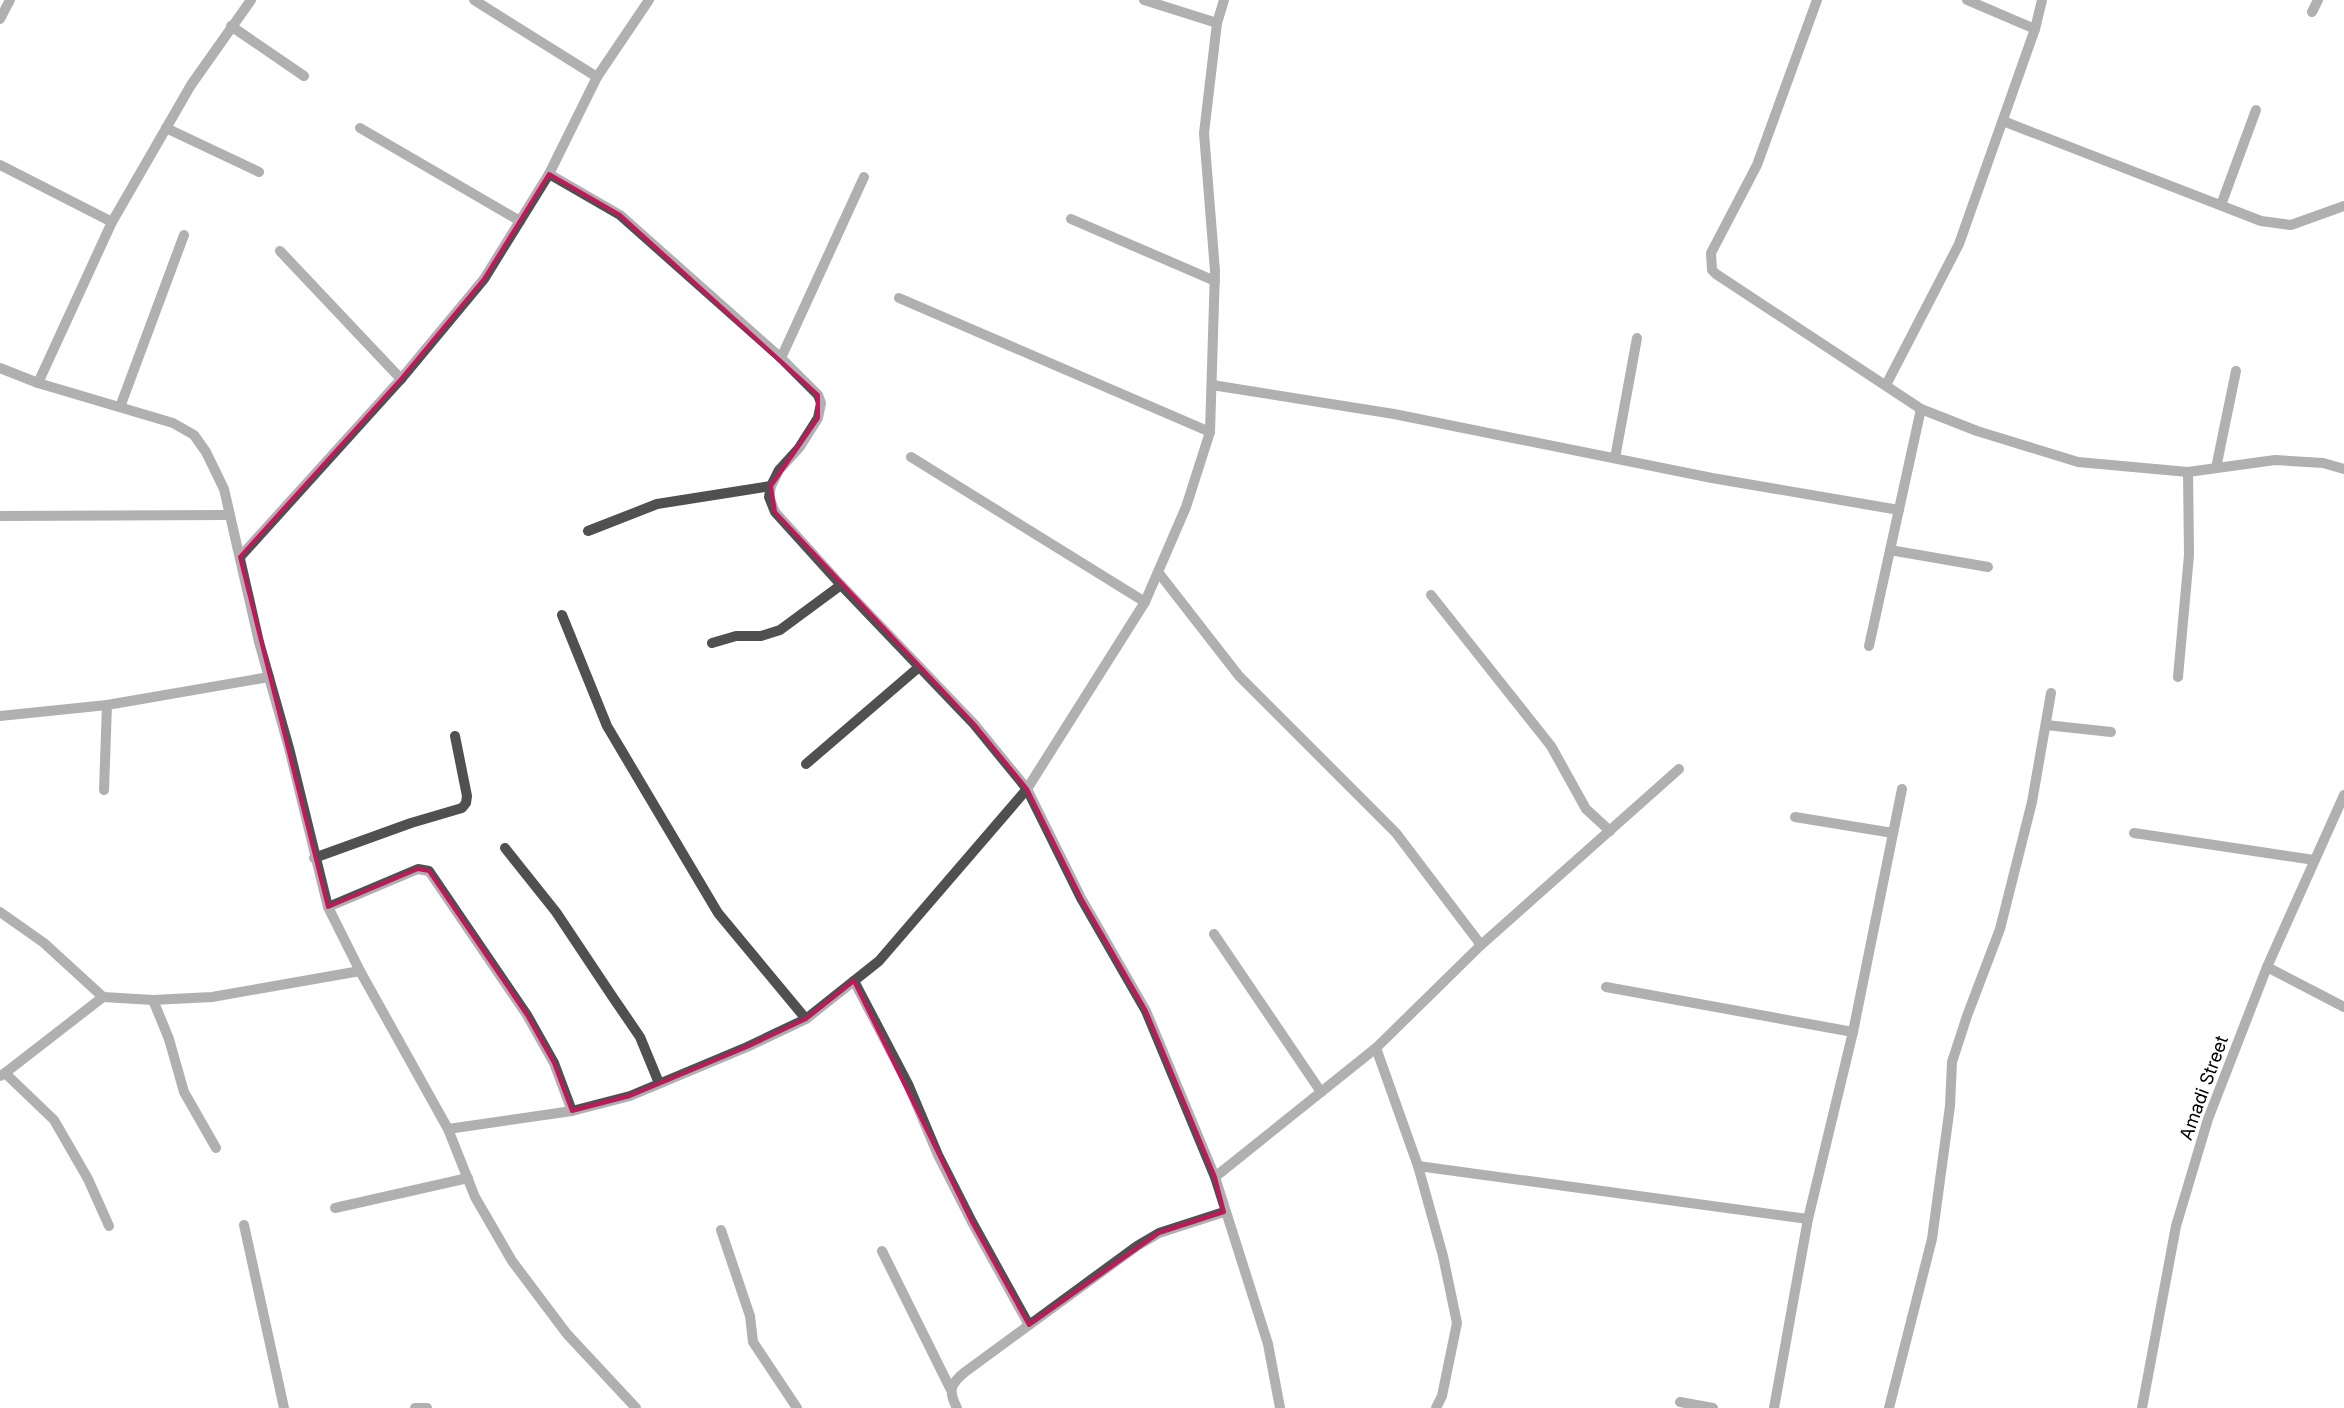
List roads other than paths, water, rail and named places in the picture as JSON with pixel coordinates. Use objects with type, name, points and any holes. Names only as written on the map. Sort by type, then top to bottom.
[{"type":"street","points":[[0,18],[10,0]]},
{"type":"street","points":[[38,383],[112,222],[191,85],[251,0]]},
{"type":"street","points":[[474,0],[597,77]]},
{"type":"street","points":[[240,557],[401,379],[484,279],[549,174],[597,77],[649,0]]},
{"type":"street","points":[[1144,0],[1217,23]]},
{"type":"street","points":[[448,1129],[572,1111],[630,1096],[747,1047],[806,1019],[879,961],[1027,790],[1145,602],[1186,507],[1210,432],[1215,281],[1204,133],[1217,23],[1224,0]]},
{"type":"street","points":[[1817,0],[1757,165],[1711,253],[1711,262],[1716,274],[1921,409],[1977,431],[2078,462],[2188,472],[2276,460],[2323,462],[2344,469]]},
{"type":"street","points":[[1967,0],[2035,30]]},
{"type":"street","points":[[1886,385],[1959,244],[2035,30],[2042,0]]},
{"type":"street","points":[[2312,12],[2318,0]]},
{"type":"street","points":[[231,26],[304,76]]},
{"type":"street","points":[[2221,205],[2256,110]]},
{"type":"street","points":[[2003,121],[2261,221],[2291,225],[2344,206]]},
{"type":"street","points":[[166,128],[259,172]]},
{"type":"street","points":[[360,128],[520,222]]},
{"type":"street","points":[[0,165],[112,222]]},
{"type":"street","points":[[549,174],[620,215],[781,358],[818,395],[821,403],[818,418],[799,448],[779,470],[771,486],[770,497],[775,512],[841,585],[974,724],[1027,790],[1081,898],[1146,1010],[1215,1177],[1224,1212],[1268,1344],[1280,1408]]},
{"type":"street","points":[[781,358],[864,177]]},
{"type":"street","points":[[1070,219],[1215,281]]},
{"type":"street","points":[[120,407],[184,235]]},
{"type":"street","points":[[280,250],[401,379]]},
{"type":"street","points":[[899,298],[1210,432]]},
{"type":"street","points":[[1615,458],[1637,338]]},
{"type":"street","points":[[0,368],[38,383],[173,423],[194,435],[215,468],[224,489],[228,514],[240,557],[259,642],[289,748],[314,858],[328,907],[360,971],[448,1129],[475,1197],[512,1261],[567,1334],[636,1408]]},
{"type":"street","points":[[2216,468],[2236,370]]},
{"type":"street","points":[[1212,385],[1394,414],[1615,458],[1899,510]]},
{"type":"street","points":[[1869,646],[1921,409]]},
{"type":"street","points":[[911,457],[1145,602]]},
{"type":"street","points":[[2178,677],[2189,555],[2188,472]]},
{"type":"street","points":[[588,531],[657,504],[771,486]]},
{"type":"street","points":[[0,516],[228,514]]},
{"type":"street","points":[[1890,550],[1988,567]]},
{"type":"street","points":[[1158,572],[1239,676],[1396,833],[1431,876],[1481,945]]},
{"type":"street","points":[[712,643],[736,636],[761,636],[780,630],[841,585]]},
{"type":"street","points":[[1431,594],[1550,746],[1586,809],[1610,831]]},
{"type":"street","points":[[562,615],[607,726],[718,913],[806,1019]]},
{"type":"street","points":[[806,764],[919,667]]},
{"type":"street","points":[[0,716],[107,705],[269,677]]},
{"type":"street","points":[[1889,1408],[1932,1239],[1950,1106],[1952,1062],[1967,1016],[2000,929],[2032,802],[2051,693]]},
{"type":"street","points":[[104,790],[107,705]]},
{"type":"street","points":[[2046,724],[2111,732]]},
{"type":"street","points":[[314,858],[411,823],[462,808],[466,803],[467,796],[455,736]]},
{"type":"street","points":[[1215,1177],[1376,1048],[1481,945],[1679,770]]},
{"type":"street","points":[[1774,1408],[1808,1219],[1852,1032],[1902,789]]},
{"type":"street","name":"Amadi Street","points":[[2142,1408],[2176,1226],[2208,1119],[2267,967],[2344,795]]},
{"type":"street","points":[[1795,817],[1893,833]]},
{"type":"street","points":[[2134,833],[2314,860]]},
{"type":"street","points":[[505,848],[556,912],[640,1037],[659,1083]]},
{"type":"street","points":[[328,907],[418,869],[429,871],[527,1016],[554,1063],[572,1111]]},
{"type":"street","points":[[0,912],[44,943],[103,997],[153,1000],[212,997],[360,971]]},
{"type":"street","points":[[1214,934],[1321,1092]]},
{"type":"street","points":[[2267,967],[2344,1007]]},
{"type":"street","points":[[854,981],[908,1084],[938,1154],[968,1214],[1029,1325]]},
{"type":"street","points":[[1606,987],[1852,1032]]},
{"type":"street","points":[[103,997],[3,1075],[54,1120],[88,1180],[109,1226]]},
{"type":"street","points":[[153,1000],[169,1039],[184,1092],[216,1148]]},
{"type":"street","points":[[1376,1048],[1418,1166],[1443,1256],[1457,1323],[1442,1396],[1436,1408]]},
{"type":"street","points":[[1418,1166],[1808,1219]]},
{"type":"street","points":[[335,1208],[468,1178]]},
{"type":"street","points":[[950,1388],[956,1379],[965,1372],[1137,1246],[1159,1233],[1224,1212]]},
{"type":"street","points":[[244,1225],[284,1408]]},
{"type":"street","points":[[721,1230],[750,1316],[754,1342],[798,1408]]},
{"type":"street","points":[[882,1251],[950,1388],[951,1396],[957,1408]]},
{"type":"street","points":[[1680,1402],[1713,1408]]},
{"type":"street","points":[[415,1408],[426,1408]]}]
